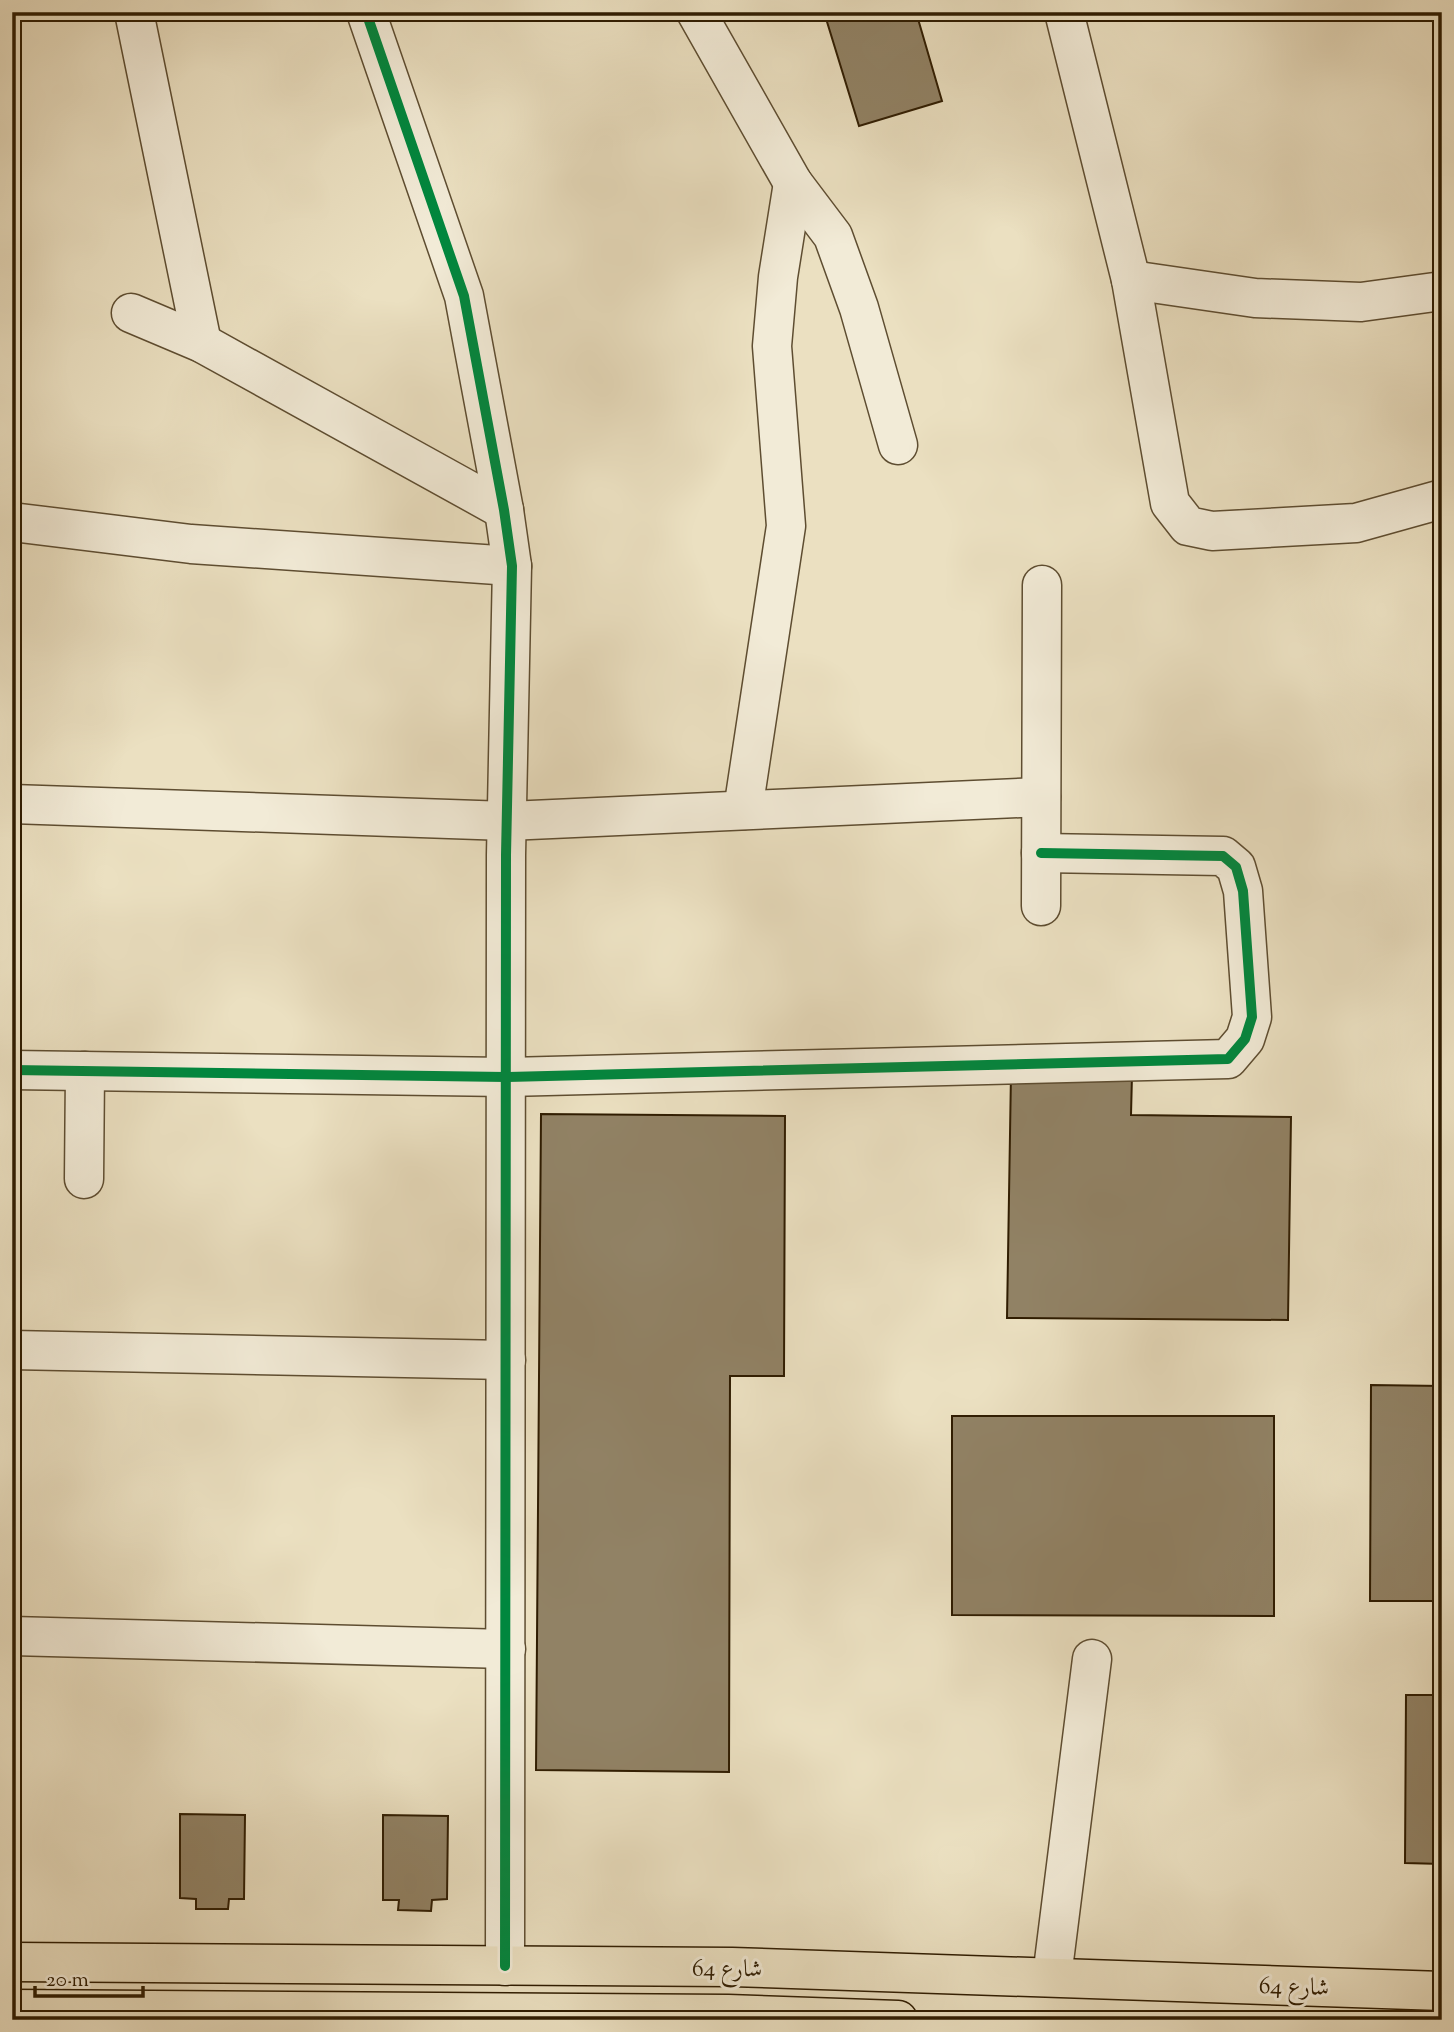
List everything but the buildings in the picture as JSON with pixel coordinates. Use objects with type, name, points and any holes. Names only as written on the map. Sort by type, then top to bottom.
[{"type":"main road","name":"شارع 64","points":[[12,1962],[732,1967],[1442,1991]]},
{"type":"main road","name":"شارع 64","points":[[12,2010],[217,2015],[728,2014],[898,2020]]},
{"type":"street","points":[[134,12],[202,343]]},
{"type":"street","points":[[366,12],[464,296],[512,566],[507,821],[505,1966]]},
{"type":"street","points":[[696,12],[793,183],[833,236],[859,307],[898,445]]},
{"type":"street","points":[[1064,12],[1131,280],[1170,503],[1188,526],[1212,531],[1356,523],[1442,499]]},
{"type":"street","points":[[743,810],[786,526],[772,346],[778,277],[793,183]]},
{"type":"street","points":[[1131,280],[1255,298],[1361,302],[1442,290]]},
{"type":"street","points":[[131,313],[202,343],[503,510]]},
{"type":"street","points":[[12,522],[191,544],[512,566]]},
{"type":"street","points":[[1041,906],[1042,585]]},
{"type":"street","points":[[12,804],[507,821],[1041,797]]},
{"type":"street","points":[[12,1070],[506,1077],[1228,1059],[1245,1039],[1252,1017],[1243,891],[1236,867],[1223,856],[1041,853]]},
{"type":"street","points":[[84,1179],[85,1071]]},
{"type":"street","points":[[12,1350],[506,1360]]},
{"type":"street","points":[[12,1636],[506,1649]]},
{"type":"street","points":[[1052,1977],[1092,1659]]},
{"type":"cycle path","points":[[366,12],[464,296],[512,566],[506,855],[505,1966]]},
{"type":"cycle path","points":[[12,1070],[506,1077],[1228,1059],[1245,1039],[1252,1017],[1243,891],[1236,867],[1223,856],[1041,853]]}]
